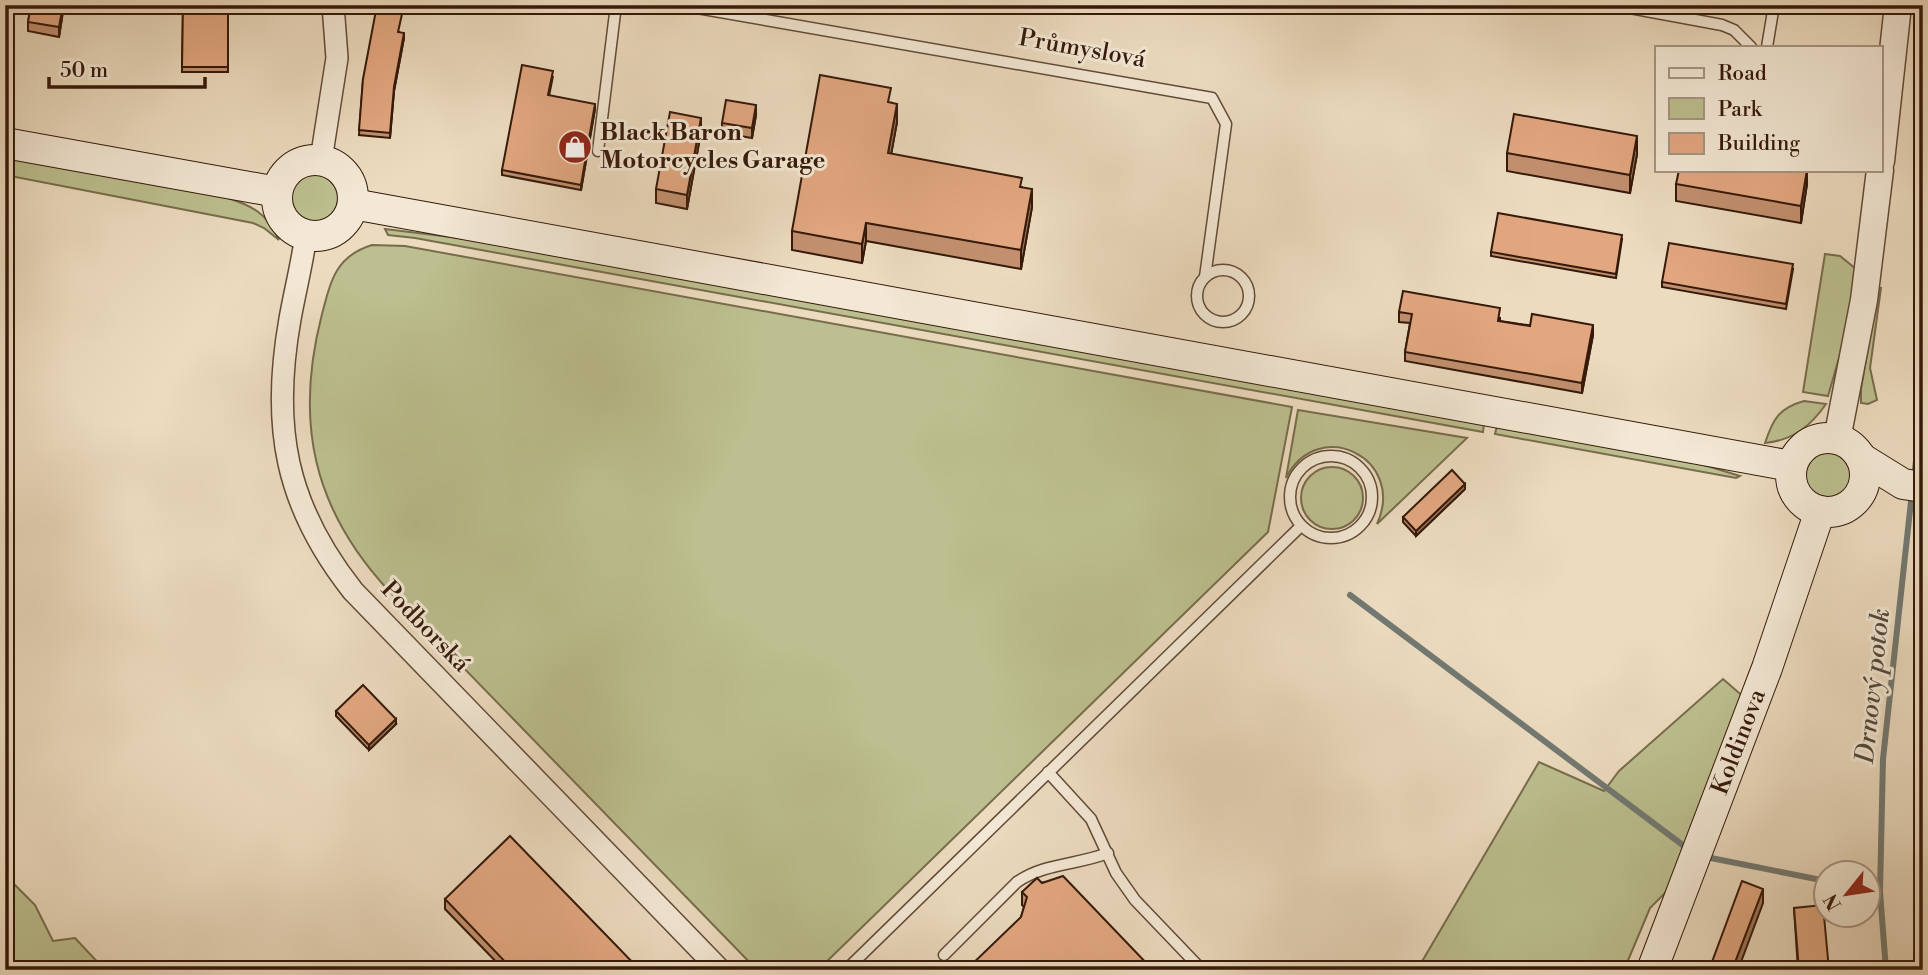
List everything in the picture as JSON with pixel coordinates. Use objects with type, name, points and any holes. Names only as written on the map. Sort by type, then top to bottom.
[{"type":"main road","points":[[5,143],[277,192]]},
{"type":"main road","points":[[321,160],[332,163],[345,173],[352,188],[353,204],[349,216],[338,228],[323,235],[306,235],[291,228],[281,216],[277,192],[282,177],[290,168],[305,161],[321,160]]},
{"type":"main road","points":[[353,204],[1791,467]]},
{"type":"main road","points":[[1861,458],[1865,477],[1859,495],[1849,506],[1835,512],[1820,511],[1809,507],[1793,490],[1791,467],[1796,455],[1803,446],[1825,437],[1847,443],[1861,458],[1902,484]]},
{"type":"main road","points":[[1859,495],[1902,484]]},
{"type":"main road","name":"Koldinova","points":[[1652,970],[1767,668],[1820,511]]},
{"type":"street","points":[[321,160],[337,58],[332,5]]},
{"type":"street","points":[[1882,143],[1885,92],[1898,5]]},
{"type":"street","points":[[1838,439],[1864,300],[1880,172]]},
{"type":"street","name":"Podborská","points":[[306,235],[286,356],[284,441],[294,488],[312,532],[353,591],[720,970]]},
{"type":"lane","points":[[598,151],[616,5]]},
{"type":"lane","name":"Průmyslová","points":[[680,5],[1212,98],[1226,124],[1205,277]]},
{"type":"lane","points":[[1614,5],[1721,25],[1734,30],[1750,46]]},
{"type":"lane","points":[[1767,46],[1774,5]]},
{"type":"lane","points":[[1221,270],[1229,270],[1244,279],[1250,296],[1244,312],[1237,318],[1221,322],[1205,315],[1197,300],[1200,284],[1205,277],[1221,270]]},
{"type":"lane","points":[[1321,457],[1335,457],[1349,461],[1361,469],[1372,495],[1364,522],[1354,532],[1340,538],[1326,538],[1312,534],[1301,526],[1293,514],[1290,500],[1291,486],[1303,468],[1321,457]]},
{"type":"lane","points":[[846,970],[1301,526]]},
{"type":"lane","points":[[1048,772],[1091,819],[1116,873],[1135,900],[1202,970]]},
{"type":"lane","points":[[944,956],[1017,883],[1030,874],[1049,866],[1091,859],[1108,853]]},
{"type":"green space","points":[[5,155],[225,197],[258,212],[269,223],[279,240],[253,223],[5,175]]},
{"type":"green space","points":[[313,174],[330,182],[338,199],[330,216],[313,224],[296,216],[288,199],[296,182]]},
{"type":"green space","points":[[385,229],[467,239],[1484,423],[1483,432],[388,235]]},
{"type":"green space","points":[[372,245],[405,246],[1292,407],[1268,532],[818,970],[757,970],[389,591],[363,560],[343,528],[327,496],[316,462],[310,391],[314,354],[332,280],[350,256]]},
{"type":"green space","points":[[1825,254],[1840,256],[1856,269],[1846,334],[1828,396],[1803,392]]},
{"type":"green space","points":[[1878,288],[1881,288],[1870,368],[1877,400],[1868,404],[1861,403],[1861,389]]},
{"type":"green space","points":[[1804,401],[1826,404],[1800,431],[1784,439],[1765,443],[1778,416],[1788,407]]},
{"type":"green space","points":[[1298,410],[1467,438],[1377,524],[1383,500],[1380,480],[1370,464],[1355,453],[1337,447],[1318,449],[1300,459],[1286,478]]},
{"type":"green space","points":[[1497,426],[1694,462],[1740,476],[1736,478],[1495,434]]},
{"type":"green space","points":[[1826,449],[1844,456],[1851,474],[1844,492],[1826,499],[1808,492],[1801,474],[1808,456]]},
{"type":"green space","points":[[1326,467],[1338,467],[1354,476],[1361,486],[1361,510],[1354,520],[1338,529],[1326,529],[1315,524],[1306,515],[1301,504],[1301,492],[1306,481],[1315,472]]},
{"type":"green space","points":[[1723,679],[1746,699],[1673,885],[1650,908],[1624,970],[1417,970],[1539,762],[1604,791],[1619,771]]},
{"type":"green space","points":[[5,875],[35,905],[53,941],[75,938],[105,970],[5,970]]},
{"type":"building","points":[[31,5],[63,5],[59,27],[28,22]]},
{"type":"building","points":[[183,5],[228,5],[228,67],[182,67]]},
{"type":"building","points":[[377,5],[404,5],[398,32],[404,33],[394,87],[390,133],[359,130],[363,79]]},
{"type":"building","points":[[522,65],[553,71],[548,95],[595,104],[581,185],[502,170]]},
{"type":"building","points":[[820,75],[891,88],[888,102],[897,104],[888,153],[1022,178],[1020,187],[1032,189],[1021,250],[866,223],[862,244],[792,231]]},
{"type":"building","points":[[726,100],[756,105],[752,128],[722,123]]},
{"type":"building","points":[[670,112],[701,118],[687,195],[656,189]]},
{"type":"building","points":[[1514,114],[1637,136],[1630,175],[1507,153]]},
{"type":"building","points":[[1679,172],[1807,172],[1801,206],[1676,184]]},
{"type":"building","points":[[1498,213],[1622,235],[1616,274],[1491,252]]},
{"type":"building","points":[[1669,243],[1793,264],[1786,304],[1662,282]]},
{"type":"building","points":[[1403,291],[1500,308],[1498,321],[1530,326],[1532,314],[1593,325],[1582,383],[1405,352],[1412,314],[1399,312]]},
{"type":"building","points":[[1452,470],[1465,484],[1416,531],[1403,517]]},
{"type":"building","points":[[363,685],[396,719],[369,745],[336,711]]},
{"type":"building","points":[[510,836],[640,970],[513,970],[445,899]]},
{"type":"building","points":[[1063,876],[1153,970],[966,970],[1021,917],[1027,897],[1022,892],[1037,878],[1042,883]]},
{"type":"building","points":[[1742,881],[1763,889],[1732,970],[1709,970]]},
{"type":"building","points":[[1812,906],[1812,930],[1825,930],[1829,970],[1799,970],[1794,908]]},
{"type":"waterway","name":"Drnový potok","points":[[1914,477],[1923,406]]},
{"type":"waterway","name":"Drnový potok","points":[[1886,970],[1880,892],[1883,759],[1912,492]]},
{"type":"waterway","points":[[1350,595],[1684,846]]},
{"type":"waterway","points":[[1711,858],[1812,878]]},
{"type":"place","name":"Black Baron Motorcycles Garage","points":[[575,147]]}]
